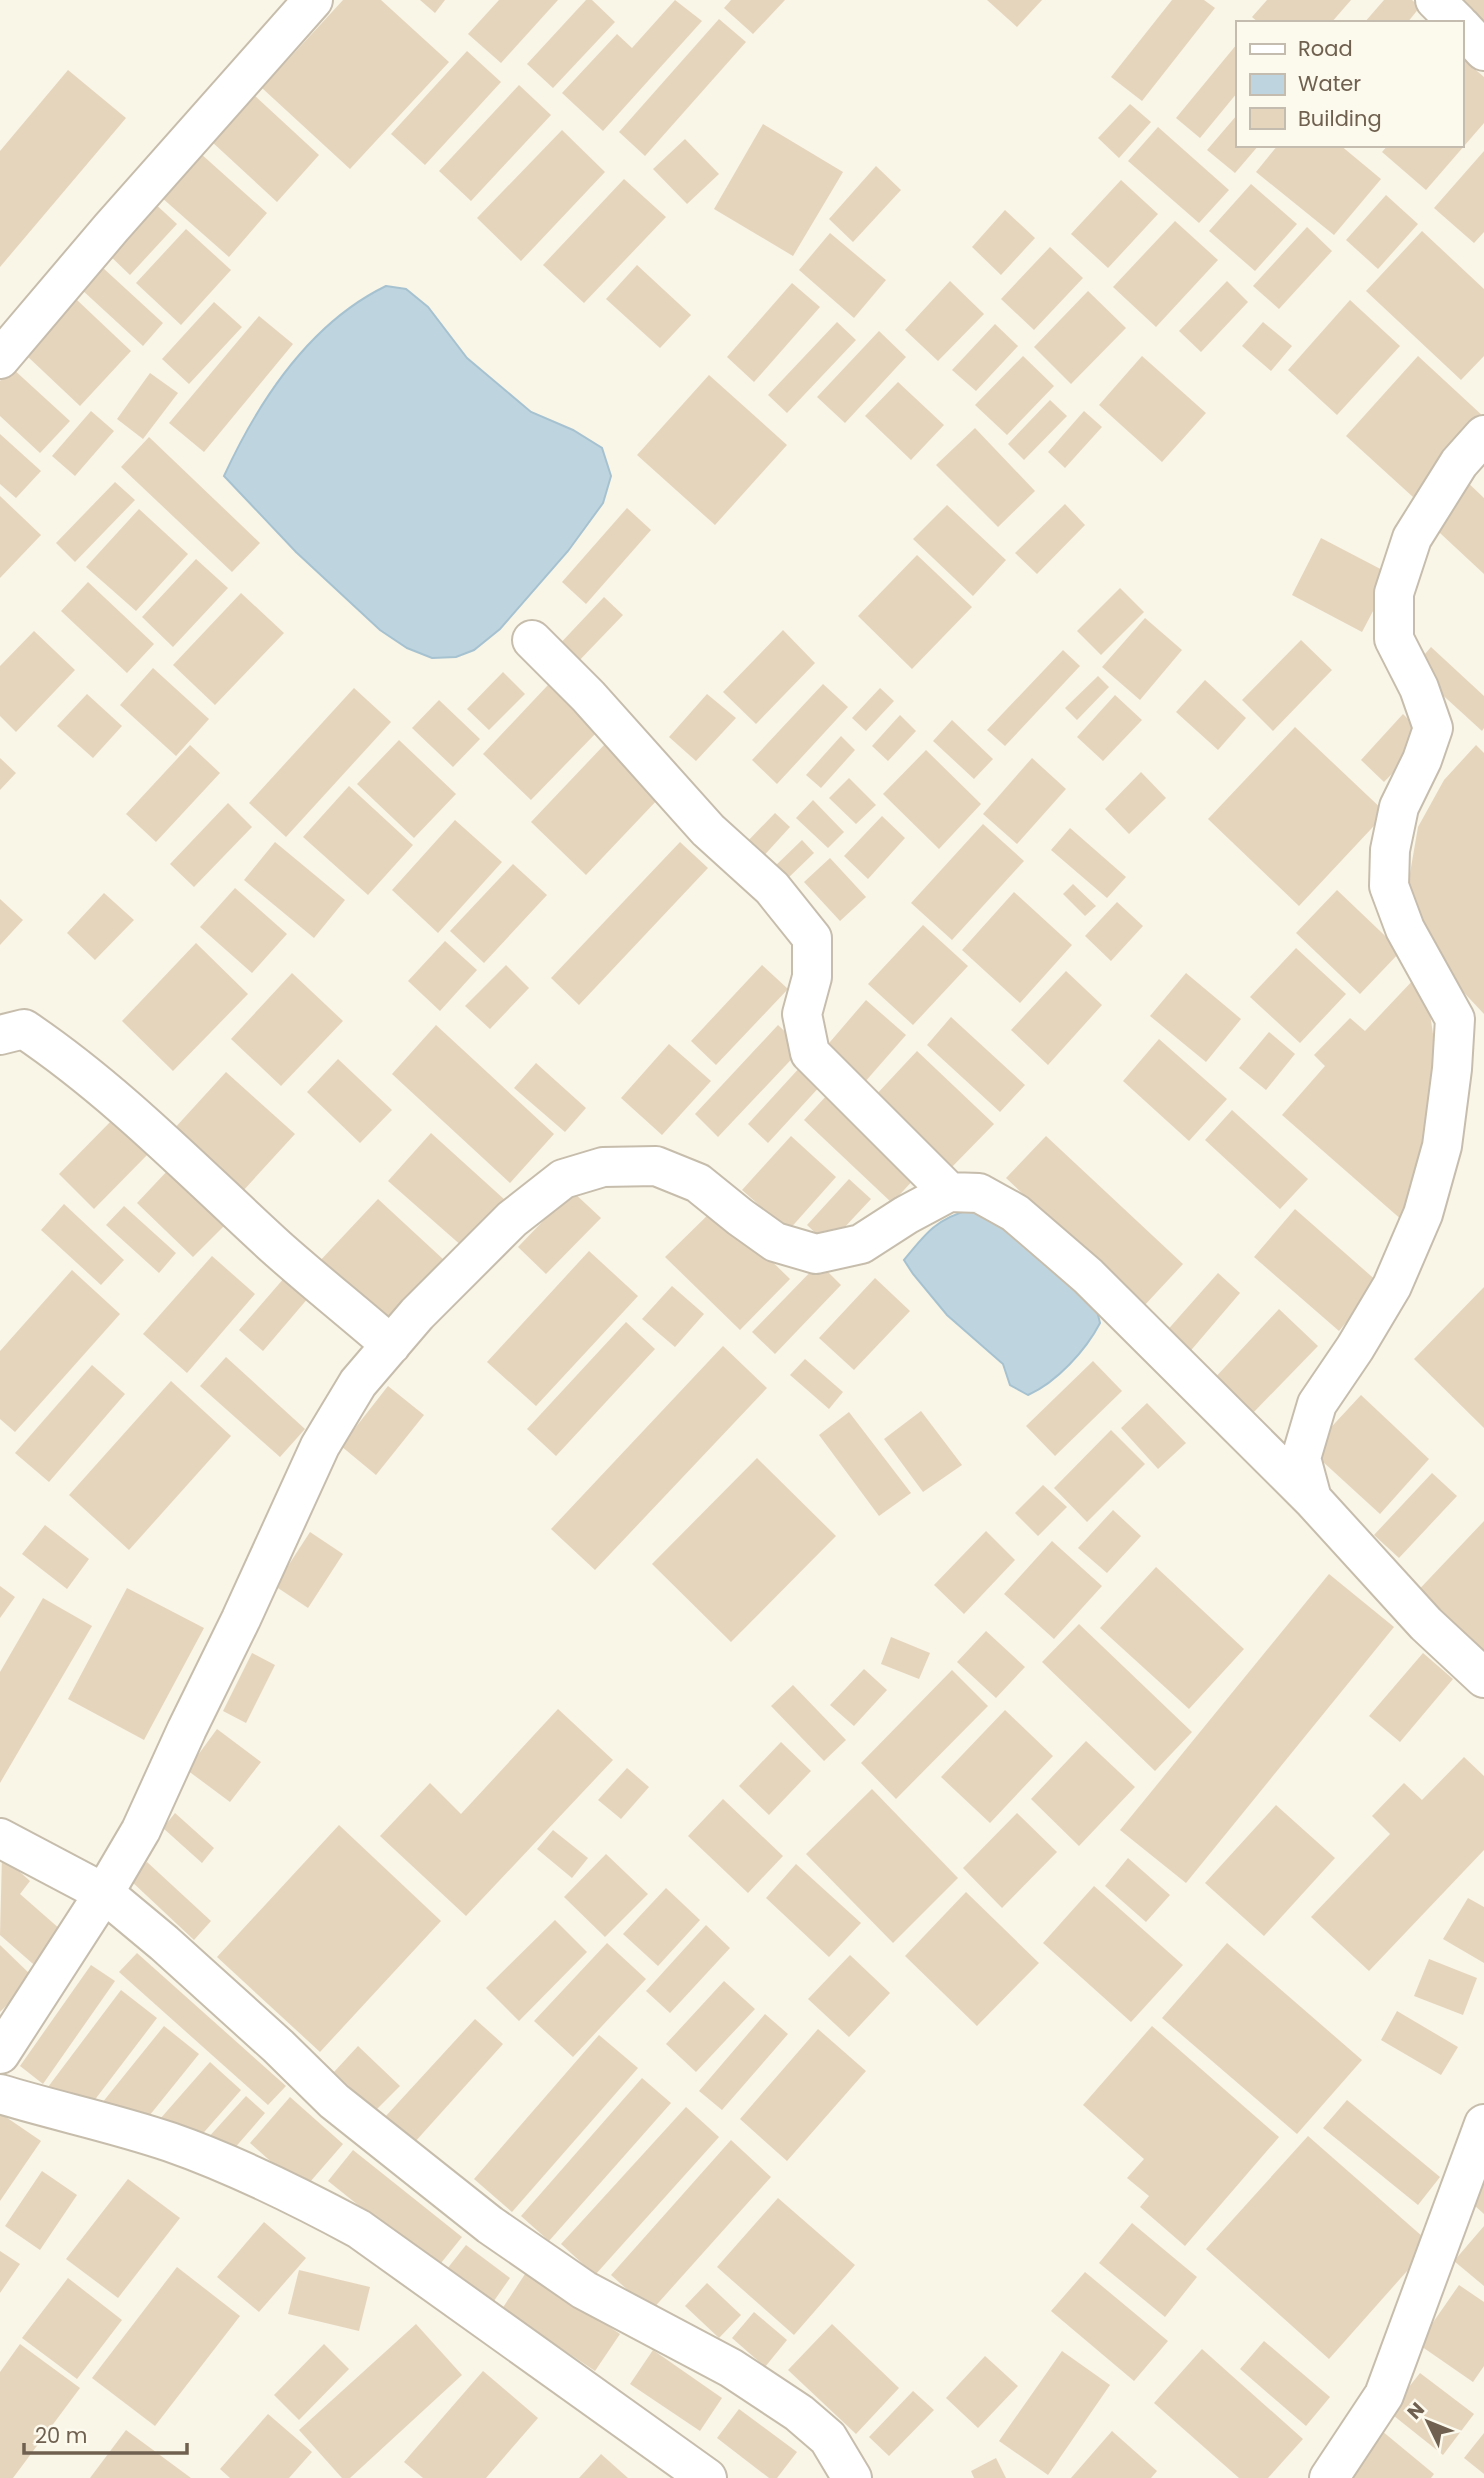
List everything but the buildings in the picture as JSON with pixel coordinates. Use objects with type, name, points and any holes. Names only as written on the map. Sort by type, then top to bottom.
[{"type":"street","points":[[0,359],[111,228],[313,0]]},
{"type":"street","points":[[1435,0],[1457,21]]},
{"type":"street","points":[[1463,27],[1484,51]]},
{"type":"street","points":[[1312,1499],[1301,1458],[1318,1404],[1392,1286],[1423,1214],[1442,1146],[1452,1069],[1455,1019],[1405,929],[1389,886],[1390,850],[1399,807],[1422,760],[1433,728],[1419,688],[1394,639],[1394,593],[1412,538],[1459,463],[1484,435]]},
{"type":"street","points":[[532,640],[588,696],[708,830],[772,888],[812,938],[812,977],[802,1014],[810,1053],[949,1192]]},
{"type":"street","points":[[0,1035],[24,1029],[59,1052],[182,1159],[279,1250],[391,1345]]},
{"type":"street","points":[[0,2054],[104,1893],[141,1830],[320,1446],[358,1383],[417,1314],[512,1219],[563,1179],[603,1167],[656,1166],[698,1183],[775,1242],[816,1254],[861,1244],[906,1214],[949,1192],[979,1193],[1016,1213],[1107,1295],[1312,1499],[1426,1624],[1484,1678]]},
{"type":"street","points":[[0,1838],[104,1893],[268,2037],[334,2101],[490,2225],[584,2290],[731,2368],[799,2413],[828,2438],[852,2478]]},
{"type":"street","points":[[0,2094],[102,2121],[171,2143],[253,2176],[324,2209],[359,2229],[707,2478]]},
{"type":"street","points":[[1329,2478],[1384,2395],[1484,2124]]},
{"type":"water","points":[[386,286],[406,289],[428,307],[467,358],[531,412],[573,430],[602,448],[611,476],[603,503],[568,551],[500,629],[474,650],[456,657],[432,658],[407,648],[380,630],[296,552],[224,476],[253,419],[290,366],[334,321]]},
{"type":"water","points":[[969,1210],[990,1215],[1096,1307],[1100,1323],[1087,1344],[1060,1374],[1028,1395],[1010,1385],[1003,1364],[947,1315],[904,1260],[918,1242],[939,1223]]}]
